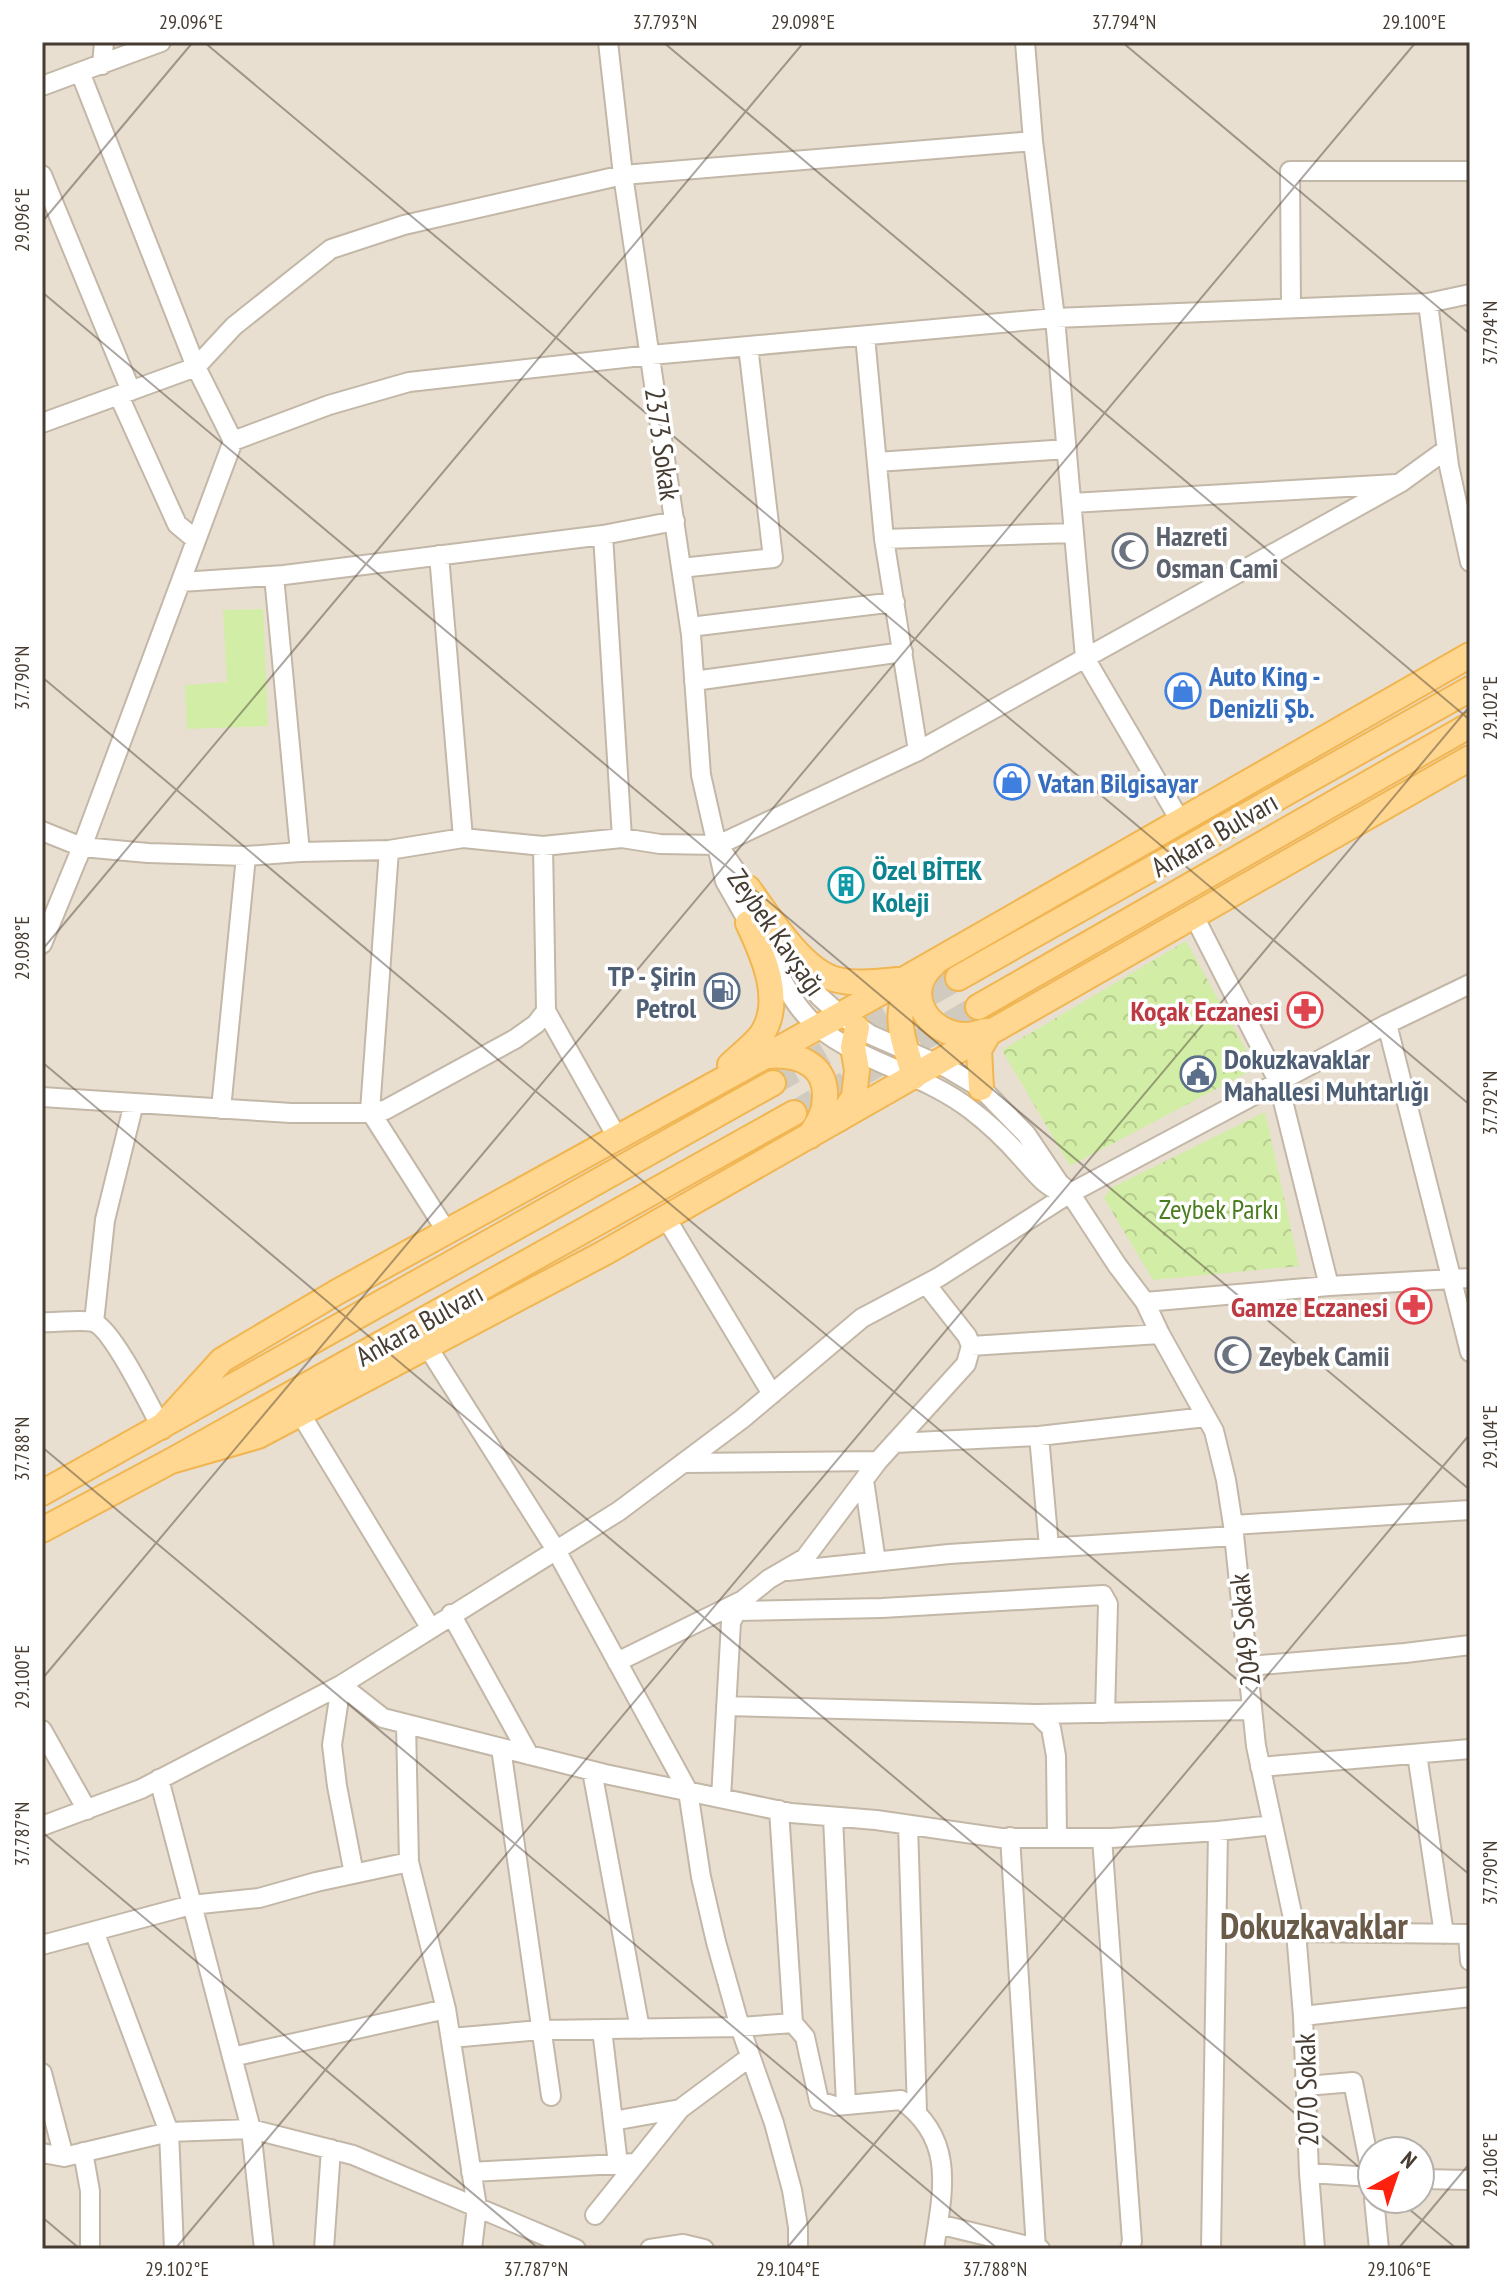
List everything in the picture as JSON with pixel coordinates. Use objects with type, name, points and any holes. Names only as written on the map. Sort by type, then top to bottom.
[{"type":"main road","points":[[161,1427],[222,1360],[357,1280],[818,1027],[850,1030],[909,976],[1470,655]]},
{"type":"main road","name":"Ankara Bulvarı","points":[[958,978],[1470,689]]},
{"type":"main road","name":"Ankara Bulvarı","points":[[978,1007],[1470,725]]},
{"type":"main road","points":[[171,1461],[258,1436],[666,1218],[1470,758]]},
{"type":"main road","points":[[748,888],[776,927],[812,967],[822,973],[833,979],[858,982],[909,976]]},
{"type":"main road","points":[[707,1087],[761,1035],[769,1020],[772,1002],[767,974],[748,923]]},
{"type":"main road","points":[[945,955],[924,975],[918,993],[921,1006],[942,1029],[967,1035],[990,1031]]},
{"type":"main road","points":[[909,976],[900,1002],[899,1020],[914,1077]]},
{"type":"main road","points":[[838,1121],[854,1097],[857,1070],[850,1030]]},
{"type":"main road","points":[[981,1088],[979,1050],[990,1031]]},
{"type":"main road","points":[[765,1056],[795,1055],[822,1077],[824,1109],[810,1136]]},
{"type":"main road","name":"Ankara Bulvarı","points":[[42,1493],[773,1083]]},
{"type":"main road","name":"Ankara Bulvarı","points":[[42,1530],[794,1113]]},
{"type":"street","points":[[102,65],[104,42]]},
{"type":"street","points":[[42,86],[161,42]]},
{"type":"street","name":"2373 Sokak","points":[[608,42],[623,175],[690,627],[701,775],[725,881],[794,1003],[818,1027],[850,1030]]},
{"type":"street","points":[[1025,42],[1033,141],[1055,318],[1085,658],[1181,822]]},
{"type":"street","points":[[42,944],[82,847],[233,441],[196,367],[80,72]]},
{"type":"street","points":[[44,417],[125,393],[196,367],[234,326],[331,249],[404,225],[623,175],[1033,141]]},
{"type":"street","points":[[1291,308],[1290,171],[1470,171]]},
{"type":"street","points":[[42,175],[177,524],[196,540]]},
{"type":"street","points":[[233,441],[329,405],[409,382],[651,355],[1055,318],[1428,303],[1470,294]]},
{"type":"street","points":[[1428,303],[1447,449],[1470,562]]},
{"type":"street","points":[[865,336],[884,539],[918,751]]},
{"type":"street","points":[[681,568],[773,558],[748,346]]},
{"type":"street","points":[[877,462],[1067,449]]},
{"type":"street","points":[[42,831],[82,847],[246,856],[389,850],[463,838],[543,846],[622,838],[660,844],[718,845],[918,751],[1400,483],[1447,449]]},
{"type":"street","points":[[1072,503],[1400,483]]},
{"type":"street","points":[[181,582],[274,576],[603,535],[675,521]]},
{"type":"street","points":[[884,539],[1074,533]]},
{"type":"street","points":[[603,535],[622,838]]},
{"type":"street","points":[[439,555],[463,838]]},
{"type":"street","points":[[274,576],[300,852]]},
{"type":"street","points":[[690,627],[895,602]]},
{"type":"street","points":[[694,681],[903,652]]},
{"type":"street","name":"Zeybek Kavşağı","points":[[718,845],[804,978],[850,1030]]},
{"type":"street","points":[[543,846],[546,1011],[617,1137]]},
{"type":"street","points":[[389,850],[370,1111],[447,1232]]},
{"type":"street","points":[[221,1109],[246,856]]},
{"type":"street","points":[[1194,916],[1278,1081],[1329,1286]]},
{"type":"street","points":[[42,1826],[141,1789],[341,1685],[619,1511],[772,1394],[862,1318],[926,1284],[1068,1194],[1387,1024],[1469,989]]},
{"type":"street","points":[[42,1097],[291,1113],[385,1110],[515,1039],[536,1024],[546,1011]]},
{"type":"street","points":[[1387,1024],[1462,1278],[1470,1352]]},
{"type":"street","points":[[850,1030],[914,1077],[970,1109],[1020,1156],[1044,1184],[1068,1194]]},
{"type":"street","name":"2049 Sokak","points":[[850,1030],[907,1051],[981,1088],[1026,1134],[1145,1302],[1214,1431],[1226,1480],[1233,1531],[1260,1767],[1296,1932]]},
{"type":"street","points":[[94,1322],[105,1220],[134,1103]]},
{"type":"street","points":[[666,1218],[772,1394]]},
{"type":"street","points":[[1145,1302],[1462,1278]]},
{"type":"street","points":[[617,1662],[740,1606],[781,1571],[805,1558],[878,1461],[966,1364],[971,1346],[967,1336],[926,1284]]},
{"type":"street","points":[[42,1322],[94,1322],[106,1332],[121,1353],[161,1427]]},
{"type":"street","points":[[971,1346],[1160,1334]]},
{"type":"street","points":[[427,1346],[556,1550],[688,1791],[701,1877],[740,2027],[774,2123],[788,2176],[798,2227],[798,2249]]},
{"type":"street","points":[[300,1413],[430,1627]]},
{"type":"street","points":[[894,1443],[1039,1436],[1206,1417]]},
{"type":"street","points":[[1039,1436],[1049,1547]]},
{"type":"street","points":[[683,1463],[878,1461]]},
{"type":"street","points":[[864,1480],[876,1562]]},
{"type":"street","points":[[781,1571],[1470,1510]]},
{"type":"street","points":[[740,1606],[882,1608],[1103,1595],[1108,1604],[1105,1713]]},
{"type":"street","points":[[721,1798],[731,1622],[740,1606]]},
{"type":"street","points":[[451,1614],[529,1755]]},
{"type":"street","points":[[1248,1666],[1470,1645]]},
{"type":"street","points":[[341,1685],[383,1718],[592,1771],[779,1810],[1010,1837],[1102,1838],[1273,1825]]},
{"type":"street","points":[[341,1685],[332,1745],[354,1874]]},
{"type":"street","points":[[726,1706],[1037,1714],[1252,1710]]},
{"type":"street","points":[[1037,1714],[1051,1728],[1056,1756],[1057,1836]]},
{"type":"street","points":[[406,1724],[409,1862],[451,2038],[477,2207],[472,2249]]},
{"type":"street","points":[[42,1730],[87,1810]]},
{"type":"street","points":[[501,1748],[551,2096]]},
{"type":"street","points":[[1260,1767],[1470,1749]]},
{"type":"street","points":[[1417,1754],[1444,1934]]},
{"type":"street","points":[[592,1771],[640,2029]]},
{"type":"street","points":[[159,1779],[251,2129],[264,2249]]},
{"type":"street","points":[[779,1810],[793,2023],[805,2037],[819,2101],[835,2106],[901,2100],[917,2111],[932,2129],[942,2161],[934,2249]]},
{"type":"street","points":[[833,1817],[846,2105]]},
{"type":"street","points":[[908,1825],[917,2111]]},
{"type":"street","points":[[1211,2249],[1218,1831]]},
{"type":"street","points":[[938,2224],[1038,2249],[1010,1837]]},
{"type":"street","points":[[1102,1838],[1132,2241],[1130,2249]]},
{"type":"street","points":[[42,1945],[191,1905],[259,1898],[409,1862]]},
{"type":"street","points":[[94,1931],[169,2132],[174,2249]]},
{"type":"street","points":[[1296,1932],[1469,1934],[1470,1961]]},
{"type":"street","name":"2070 Sokak","points":[[1296,1932],[1315,2249]]},
{"type":"street","points":[[1303,2016],[1470,1997]]},
{"type":"street","points":[[232,2057],[446,2009]]},
{"type":"street","points":[[451,2038],[540,2030],[740,2027],[793,2023]]},
{"type":"street","points":[[602,2029],[613,2121],[627,2163]]},
{"type":"street","points":[[595,2215],[627,2163],[680,2109],[750,2057]]},
{"type":"street","points":[[42,2073],[64,2157]]},
{"type":"street","points":[[1306,2086],[1353,2082],[1372,2177],[1309,2173]]},
{"type":"street","points":[[613,2121],[680,2109]]},
{"type":"street","points":[[42,2153],[64,2157],[169,2132],[251,2129],[353,2155],[576,2249]]},
{"type":"street","points":[[324,2249],[331,2149]]},
{"type":"street","points":[[83,2152],[90,2191],[90,2249]]},
{"type":"street","points":[[471,2172],[627,2163]]},
{"type":"street","points":[[1436,2179],[1470,2180]]},
{"type":"street","points":[[1376,2215],[1379,2249]]},
{"type":"street","points":[[650,2249],[683,2244],[704,2249]]},
{"type":"shaded area","points":[[42,42],[1470,42],[1470,2249],[42,2249]]},
{"type":"green space","points":[[263,609],[268,726],[187,729],[185,685],[227,682],[223,610]]},
{"type":"green space","points":[[1186,941],[1256,1068],[1070,1166],[1002,1050]]},
{"type":"green space","name":"Zeybek Parkı","points":[[1265,1112],[1299,1266],[1153,1280],[1104,1198],[1111,1188]]},
{"type":"tunnel","points":[[773,1083],[958,978]]},
{"type":"tunnel","points":[[794,1113],[978,1007]]},
{"type":"place","name":"Hazreti Osman Cami","points":[[1130,551]]},
{"type":"place","name":"Auto King - Denizli Şb.","points":[[1183,691]]},
{"type":"place","name":"Vatan Bilgisayar","points":[[1012,782]]},
{"type":"place","name":"Özel BİTEK Koleji","points":[[846,885]]},
{"type":"place","name":"TP - Şirin Petrol","points":[[722,991]]},
{"type":"place","name":"Koçak Eczanesi","points":[[1305,1010]]},
{"type":"place","name":"Dokuzkavaklar Mahallesi Muhtarlığı","points":[[1198,1074]]},
{"type":"place","name":"Gamze Eczanesi","points":[[1414,1306]]},
{"type":"place","name":"Zeybek Camii","points":[[1233,1355]]},
{"type":"district","name":"Dokuzkavaklar","points":[[1314,1925]]}]
